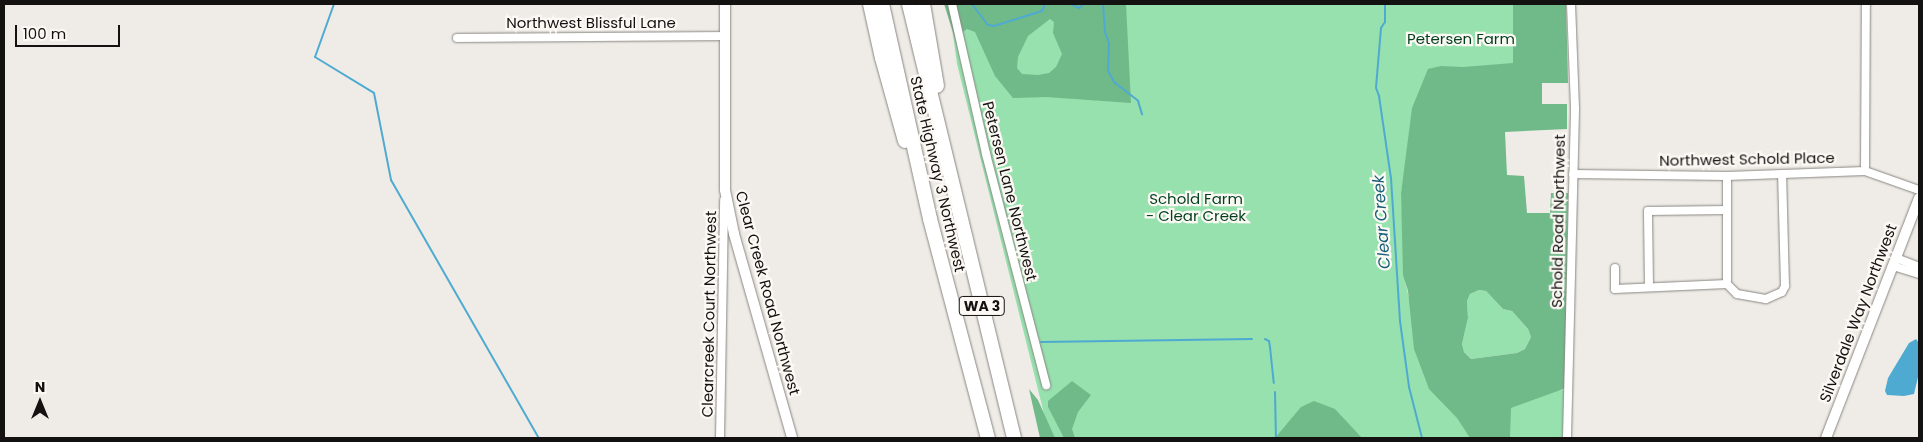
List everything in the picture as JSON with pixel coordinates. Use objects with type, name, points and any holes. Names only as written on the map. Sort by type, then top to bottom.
[{"type":"highway","points":[[870,4],[896,112],[930,219]]},
{"type":"highway","name":"State Highway 3 Northwest","points":[[882,4],[930,219],[988,438]]},
{"type":"highway","name":"State Highway 3 Northwest","points":[[908,4],[1014,438]]},
{"type":"highway","points":[[923,4],[950,174]]},
{"type":"main road","name":"Clear Creek Road Northwest","points":[[725,4],[724,190],[734,234],[792,438]]},
{"type":"main road","name":"Silverdale Way Northwest","points":[[1826,438],[1919,198]]},
{"type":"street","name":"Petersen Lane Northwest","points":[[952,4],[986,154],[1046,385]]},
{"type":"street","name":"Schold Road Northwest","points":[[1567,438],[1575,87],[1571,4]]},
{"type":"street","points":[[1865,171],[1866,4]]},
{"type":"street","name":"Northwest Blissful Lane","points":[[457,38],[725,36]]},
{"type":"street","name":"Northwest Schold Place","points":[[1573,174],[1727,176],[1865,171],[1919,190]]},
{"type":"street","points":[[1727,176],[1727,284],[1737,294],[1766,299],[1782,292],[1785,286],[1782,174]]},
{"type":"street","name":"Clearcreek Court Northwest","points":[[720,438],[724,190]]},
{"type":"street","points":[[1649,286],[1648,212],[1727,210]]},
{"type":"street","points":[[1894,262],[1919,267]]},
{"type":"street","points":[[1894,262],[1919,274]]},
{"type":"street","points":[[1615,268],[1615,289],[1727,284]]},
{"type":"green space","points":[[944,4],[1126,4],[1131,103],[1046,97],[1013,98],[995,76],[975,32],[967,29],[961,33],[957,45]],"holes":[[[1050,19],[1054,22],[1053,33],[1062,54],[1056,67],[1049,73],[1038,75],[1022,74],[1017,68],[1018,57],[1028,36]]]},
{"type":"green space","name":"Schold Farm - Clear Creek","points":[[949,4],[1560,4],[1564,72],[1427,73],[1410,136],[1401,193],[1405,281],[1431,391],[1569,390],[1567,438],[1050,438],[957,64]]},
{"type":"green space","points":[[1513,4],[1566,4],[1568,83],[1542,83],[1542,104],[1567,104],[1567,129],[1505,132],[1507,175],[1524,176],[1527,213],[1550,213],[1551,193],[1568,193],[1566,388],[1511,408],[1510,438],[1470,438],[1457,418],[1429,389],[1414,349],[1408,291],[1403,275],[1401,193],[1412,108],[1428,69],[1441,66],[1463,67],[1513,63]],"holes":[[[1479,290],[1486,291],[1503,309],[1512,311],[1528,329],[1531,337],[1525,349],[1517,353],[1471,359],[1464,352],[1462,344],[1468,318],[1467,301],[1470,294]]]},
{"type":"green space","points":[[1479,290],[1486,291],[1503,309],[1512,311],[1528,329],[1531,337],[1525,349],[1517,353],[1471,359],[1464,352],[1462,344],[1468,318],[1467,301],[1470,294]]},
{"type":"green space","points":[[1072,381],[1091,395],[1078,412],[1072,429],[1075,438],[1064,438],[1048,407],[1048,401]]},
{"type":"green space","points":[[1029,389],[1038,400],[1055,438],[1040,438]]},
{"type":"green space","points":[[1314,401],[1335,409],[1362,438],[1275,438],[1301,407]]},
{"type":"water","points":[[1916,339],[1919,343],[1919,373],[1914,394],[1904,396],[1887,395],[1885,391],[1888,378],[1909,343]]},
{"type":"waterway","points":[[334,4],[315,57],[374,93],[391,180],[539,438]]},
{"type":"waterway","points":[[972,4],[988,25],[994,26],[1042,11],[1045,4]]},
{"type":"waterway","points":[[1071,4],[1079,8],[1084,4]]},
{"type":"waterway","points":[[1103,4],[1105,32],[1109,43],[1108,71],[1114,82],[1138,101],[1142,114]]},
{"type":"waterway","name":"Clear Creek","points":[[1385,4],[1385,22],[1381,28],[1376,88],[1379,96],[1391,178],[1400,321],[1409,387],[1422,438]]},
{"type":"waterway","points":[[1041,342],[1252,339]]},
{"type":"waterway","points":[[1265,339],[1269,341],[1274,383]]},
{"type":"waterway","points":[[1275,392],[1276,438]]},
{"type":"park label","name":"Petersen Farm","points":[[1461,39]]}]
